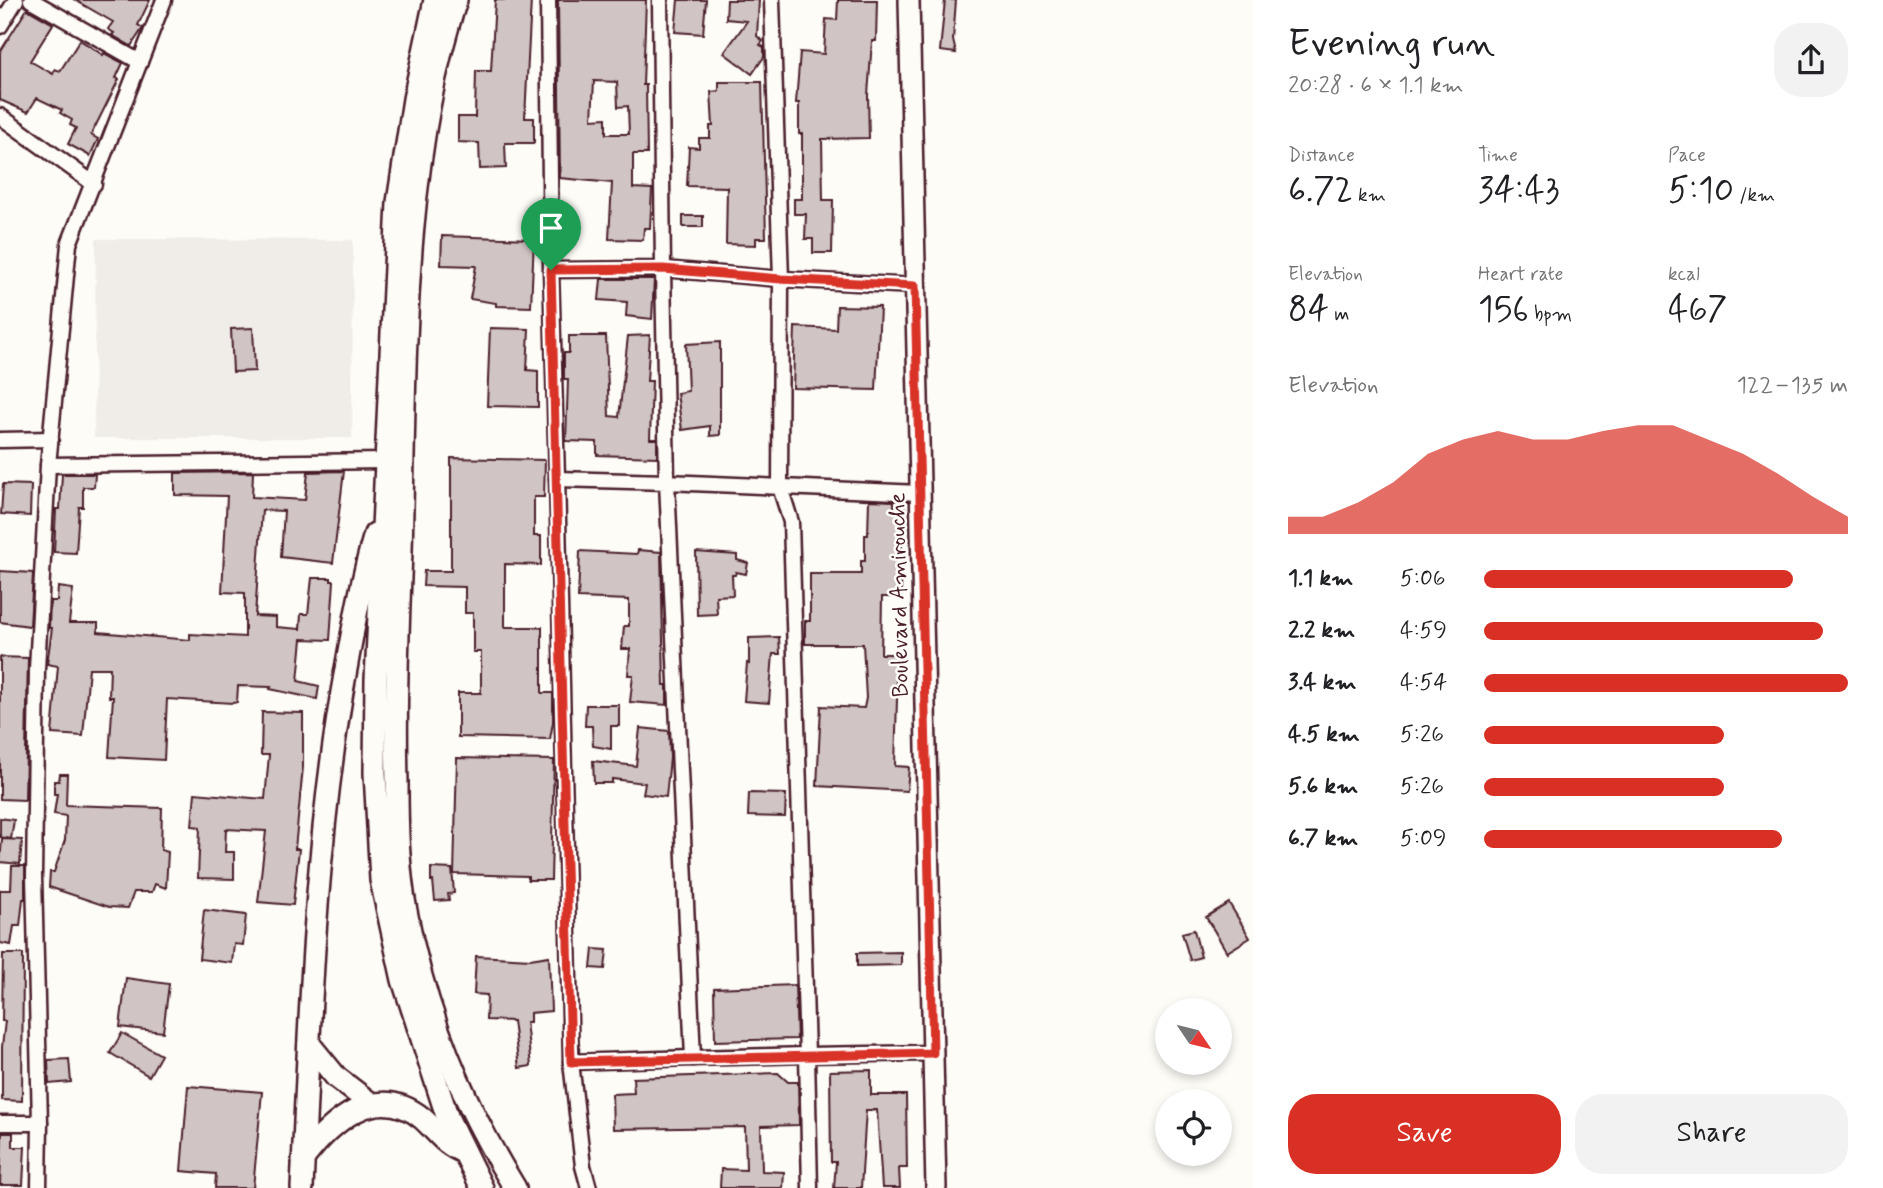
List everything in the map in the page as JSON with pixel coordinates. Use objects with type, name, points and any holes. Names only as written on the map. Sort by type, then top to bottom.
[{"type":"highway","points":[[435,0],[414,99],[398,202],[375,707],[375,773],[381,880],[402,981],[448,1119],[482,1188]]},
{"type":"highway","points":[[456,0],[428,111],[415,208],[407,349],[396,706],[397,824],[406,912],[446,1052],[493,1153],[515,1188]]},
{"type":"highway","points":[[302,1188],[324,809],[339,708],[366,566],[385,502]]},
{"type":"highway","points":[[309,1044],[336,1077],[370,1103],[396,1106],[413,1112],[447,1145],[464,1152]]},
{"type":"highway","points":[[303,1159],[340,1121],[370,1103]]},
{"type":"main road","name":"Boulevard Amirouche","points":[[909,0],[936,1188]]},
{"type":"street","points":[[0,26],[16,0]]},
{"type":"street","points":[[31,0],[140,62]]},
{"type":"street","points":[[39,1188],[34,876],[37,669],[48,465],[69,244],[163,0]]},
{"type":"street","points":[[548,0],[551,270],[571,1062],[583,1166],[589,1188]]},
{"type":"street","points":[[660,0],[667,482],[692,1058]]},
{"type":"street","points":[[772,0],[781,279],[780,487],[791,522],[810,1188]]},
{"type":"street","points":[[0,116],[94,184]]},
{"type":"street","points":[[551,270],[663,269],[915,286]]},
{"type":"street","points":[[0,440],[51,439]]},
{"type":"street","points":[[48,465],[386,461]]},
{"type":"street","points":[[558,479],[920,493]]},
{"type":"street","points":[[571,1062],[933,1053]]},
{"type":"street","points":[[0,1123],[40,1123]]},
{"type":"shaded area","points":[[96,239],[353,240],[352,438],[94,438]]},
{"type":"building","points":[[75,0],[150,0],[138,25],[143,28],[131,46],[112,35],[114,33],[108,29],[113,22]]},
{"type":"building","points":[[495,0],[531,0],[525,118],[534,118],[534,143],[505,143],[506,168],[480,169],[479,143],[458,142],[458,117],[475,117],[476,71],[491,71]]},
{"type":"building","points":[[558,0],[646,0],[643,85],[646,85],[647,154],[633,154],[633,188],[652,189],[650,228],[644,228],[643,240],[609,239],[612,183],[560,178]],"holes":[[[594,81],[617,82],[618,107],[628,106],[629,134],[606,134],[606,118],[592,119]]]},
{"type":"building","points":[[678,0],[706,0],[703,34],[675,32]]},
{"type":"building","points":[[727,0],[759,0],[757,36],[763,41],[760,45],[764,47],[764,57],[752,74],[724,53],[747,21],[726,19]]},
{"type":"building","points":[[838,0],[877,0],[876,41],[872,41],[868,95],[869,138],[822,139],[823,200],[833,200],[832,253],[813,253],[813,239],[805,239],[806,214],[794,214],[794,199],[802,199],[802,134],[799,134],[799,103],[796,103],[800,52],[824,54],[826,19],[837,20]]},
{"type":"building","points":[[945,0],[956,0],[953,40],[956,53],[940,51]]},
{"type":"building","points":[[27,9],[53,24],[30,61],[53,74],[55,69],[60,71],[80,40],[103,55],[104,53],[123,63],[116,78],[119,79],[91,135],[98,139],[90,156],[68,144],[76,128],[70,125],[72,120],[60,113],[62,110],[37,98],[28,112],[0,100],[0,52]]},
{"type":"building","points":[[719,82],[762,82],[766,238],[756,238],[756,245],[726,244],[727,187],[687,186],[689,147],[699,148],[699,138],[710,138],[710,126],[713,126],[711,92],[719,91]]},
{"type":"building","points":[[683,216],[703,216],[703,227],[683,227]]},
{"type":"building","points":[[442,236],[534,239],[531,307],[496,306],[496,303],[470,299],[476,266],[441,265]]},
{"type":"building","points":[[601,279],[654,279],[652,319],[626,316],[627,302],[599,300]]},
{"type":"building","points":[[837,306],[880,307],[876,390],[793,388],[795,327],[836,329]]},
{"type":"building","points":[[253,328],[255,371],[233,372],[231,329]]},
{"type":"building","points":[[490,328],[529,329],[527,370],[538,371],[538,407],[487,406]]},
{"type":"building","points":[[650,335],[647,381],[652,381],[650,439],[657,439],[657,457],[597,455],[597,442],[566,441],[568,379],[564,379],[564,353],[569,353],[569,336],[606,336],[609,416],[619,417],[628,336]]},
{"type":"building","points":[[720,342],[720,435],[710,436],[710,426],[682,430],[677,393],[688,391],[686,344]]},
{"type":"building","points":[[451,458],[545,460],[544,497],[534,497],[534,536],[541,536],[541,565],[505,564],[505,627],[542,627],[542,693],[553,693],[550,739],[458,737],[458,693],[481,693],[481,652],[473,652],[473,613],[465,613],[465,587],[423,586],[424,571],[451,571]]},
{"type":"building","points":[[344,471],[333,563],[281,557],[284,511],[262,510],[255,616],[276,617],[276,627],[300,629],[301,614],[308,614],[312,578],[331,578],[331,581],[334,581],[330,640],[302,639],[298,681],[319,686],[317,699],[270,689],[271,687],[238,686],[237,702],[233,703],[167,699],[164,760],[109,757],[113,697],[109,697],[110,668],[89,668],[83,736],[52,734],[58,666],[47,664],[52,628],[49,628],[50,601],[57,601],[58,587],[73,589],[69,623],[98,623],[98,632],[190,640],[190,634],[245,637],[245,593],[222,592],[227,496],[175,495],[175,473],[253,472],[252,497],[305,500],[308,472]]},
{"type":"building","points":[[62,474],[95,474],[94,487],[83,487],[83,507],[79,507],[76,553],[54,552],[56,509],[60,509]]},
{"type":"building","points":[[3,484],[31,485],[30,516],[1,514]]},
{"type":"building","points":[[869,500],[894,501],[894,508],[905,508],[905,527],[902,527],[901,597],[882,597],[881,654],[895,654],[895,766],[909,767],[907,791],[817,786],[821,706],[864,708],[866,698],[863,644],[805,644],[805,621],[810,621],[810,574],[861,574],[861,561],[865,561],[865,535],[868,535]]},
{"type":"building","points":[[638,550],[661,552],[664,685],[667,685],[667,705],[630,702],[633,675],[628,675],[630,649],[622,649],[624,626],[629,626],[629,600],[578,598],[580,551],[637,554]]},
{"type":"building","points":[[696,552],[737,555],[737,560],[748,563],[746,574],[736,572],[732,575],[733,595],[716,596],[717,614],[697,615]]},
{"type":"building","points":[[0,571],[33,573],[30,626],[0,622]]},
{"type":"building","points":[[779,637],[780,654],[773,654],[769,703],[744,701],[749,638]]},
{"type":"building","points":[[0,657],[28,658],[25,800],[0,799]]},
{"type":"building","points":[[586,705],[619,705],[619,726],[611,726],[611,749],[593,746],[592,726],[585,726]]},
{"type":"building","points":[[262,712],[303,713],[303,767],[295,849],[299,849],[293,905],[258,902],[266,831],[226,829],[225,852],[234,852],[234,879],[198,878],[200,827],[192,826],[195,793],[265,799],[269,755],[261,755]]},
{"type":"building","points":[[640,728],[669,731],[670,758],[666,797],[643,794],[645,783],[612,779],[612,783],[594,783],[593,761],[636,766]]},
{"type":"building","points":[[457,758],[554,760],[551,880],[528,880],[528,876],[454,874]]},
{"type":"building","points":[[60,774],[67,774],[66,805],[162,808],[161,850],[168,852],[166,888],[155,884],[152,892],[134,892],[128,908],[109,907],[49,887],[50,872],[54,872],[65,840],[66,816],[54,814],[57,794],[54,794],[54,781],[59,781]]},
{"type":"building","points":[[749,793],[786,794],[785,817],[748,816]]},
{"type":"building","points":[[0,818],[14,820],[11,839],[0,837]]},
{"type":"building","points":[[2,839],[22,840],[20,864],[0,862]]},
{"type":"building","points":[[12,866],[25,866],[25,899],[20,926],[14,926],[11,945],[0,943],[0,890],[11,890]]},
{"type":"building","points":[[431,868],[452,869],[454,893],[448,894],[449,900],[435,901]]},
{"type":"building","points":[[1229,903],[1250,938],[1227,952],[1206,917]]},
{"type":"building","points":[[204,910],[246,915],[243,945],[234,944],[232,963],[199,959]]},
{"type":"building","points":[[1194,930],[1201,957],[1190,960],[1182,933]]},
{"type":"building","points":[[593,949],[607,950],[605,969],[591,968]]},
{"type":"building","points":[[901,952],[901,965],[857,966],[857,953]]},
{"type":"building","points":[[3,954],[23,954],[22,1101],[2,1100],[5,1021],[2,1021]]},
{"type":"building","points":[[476,956],[530,959],[549,956],[551,1011],[530,1013],[530,1022],[526,1022],[531,1066],[519,1068],[513,1021],[486,1020],[487,995],[474,994]]},
{"type":"building","points":[[126,978],[169,984],[163,1032],[120,1027]]},
{"type":"building","points":[[795,985],[797,1039],[715,1041],[714,988]]},
{"type":"building","points":[[122,1033],[161,1055],[149,1076],[110,1053]]},
{"type":"building","points":[[69,1059],[71,1082],[49,1084],[48,1060]]},
{"type":"building","points":[[871,1070],[871,1095],[906,1095],[907,1168],[899,1168],[900,1188],[882,1188],[877,1110],[866,1110],[861,1188],[834,1188],[836,1162],[831,1162],[830,1071]]},
{"type":"building","points":[[778,1073],[788,1082],[798,1082],[799,1125],[761,1126],[762,1171],[784,1172],[783,1188],[720,1188],[721,1169],[746,1170],[745,1127],[613,1129],[612,1094],[634,1093],[633,1078]]},
{"type":"building","points":[[188,1086],[262,1092],[253,1188],[215,1188],[216,1174],[181,1171]]},
{"type":"building","points":[[2,1133],[13,1133],[13,1147],[25,1147],[23,1185],[0,1185]]},
{"type":"route","points":[[663,269],[915,286],[933,1053],[571,1062],[551,270],[663,269]]}]
